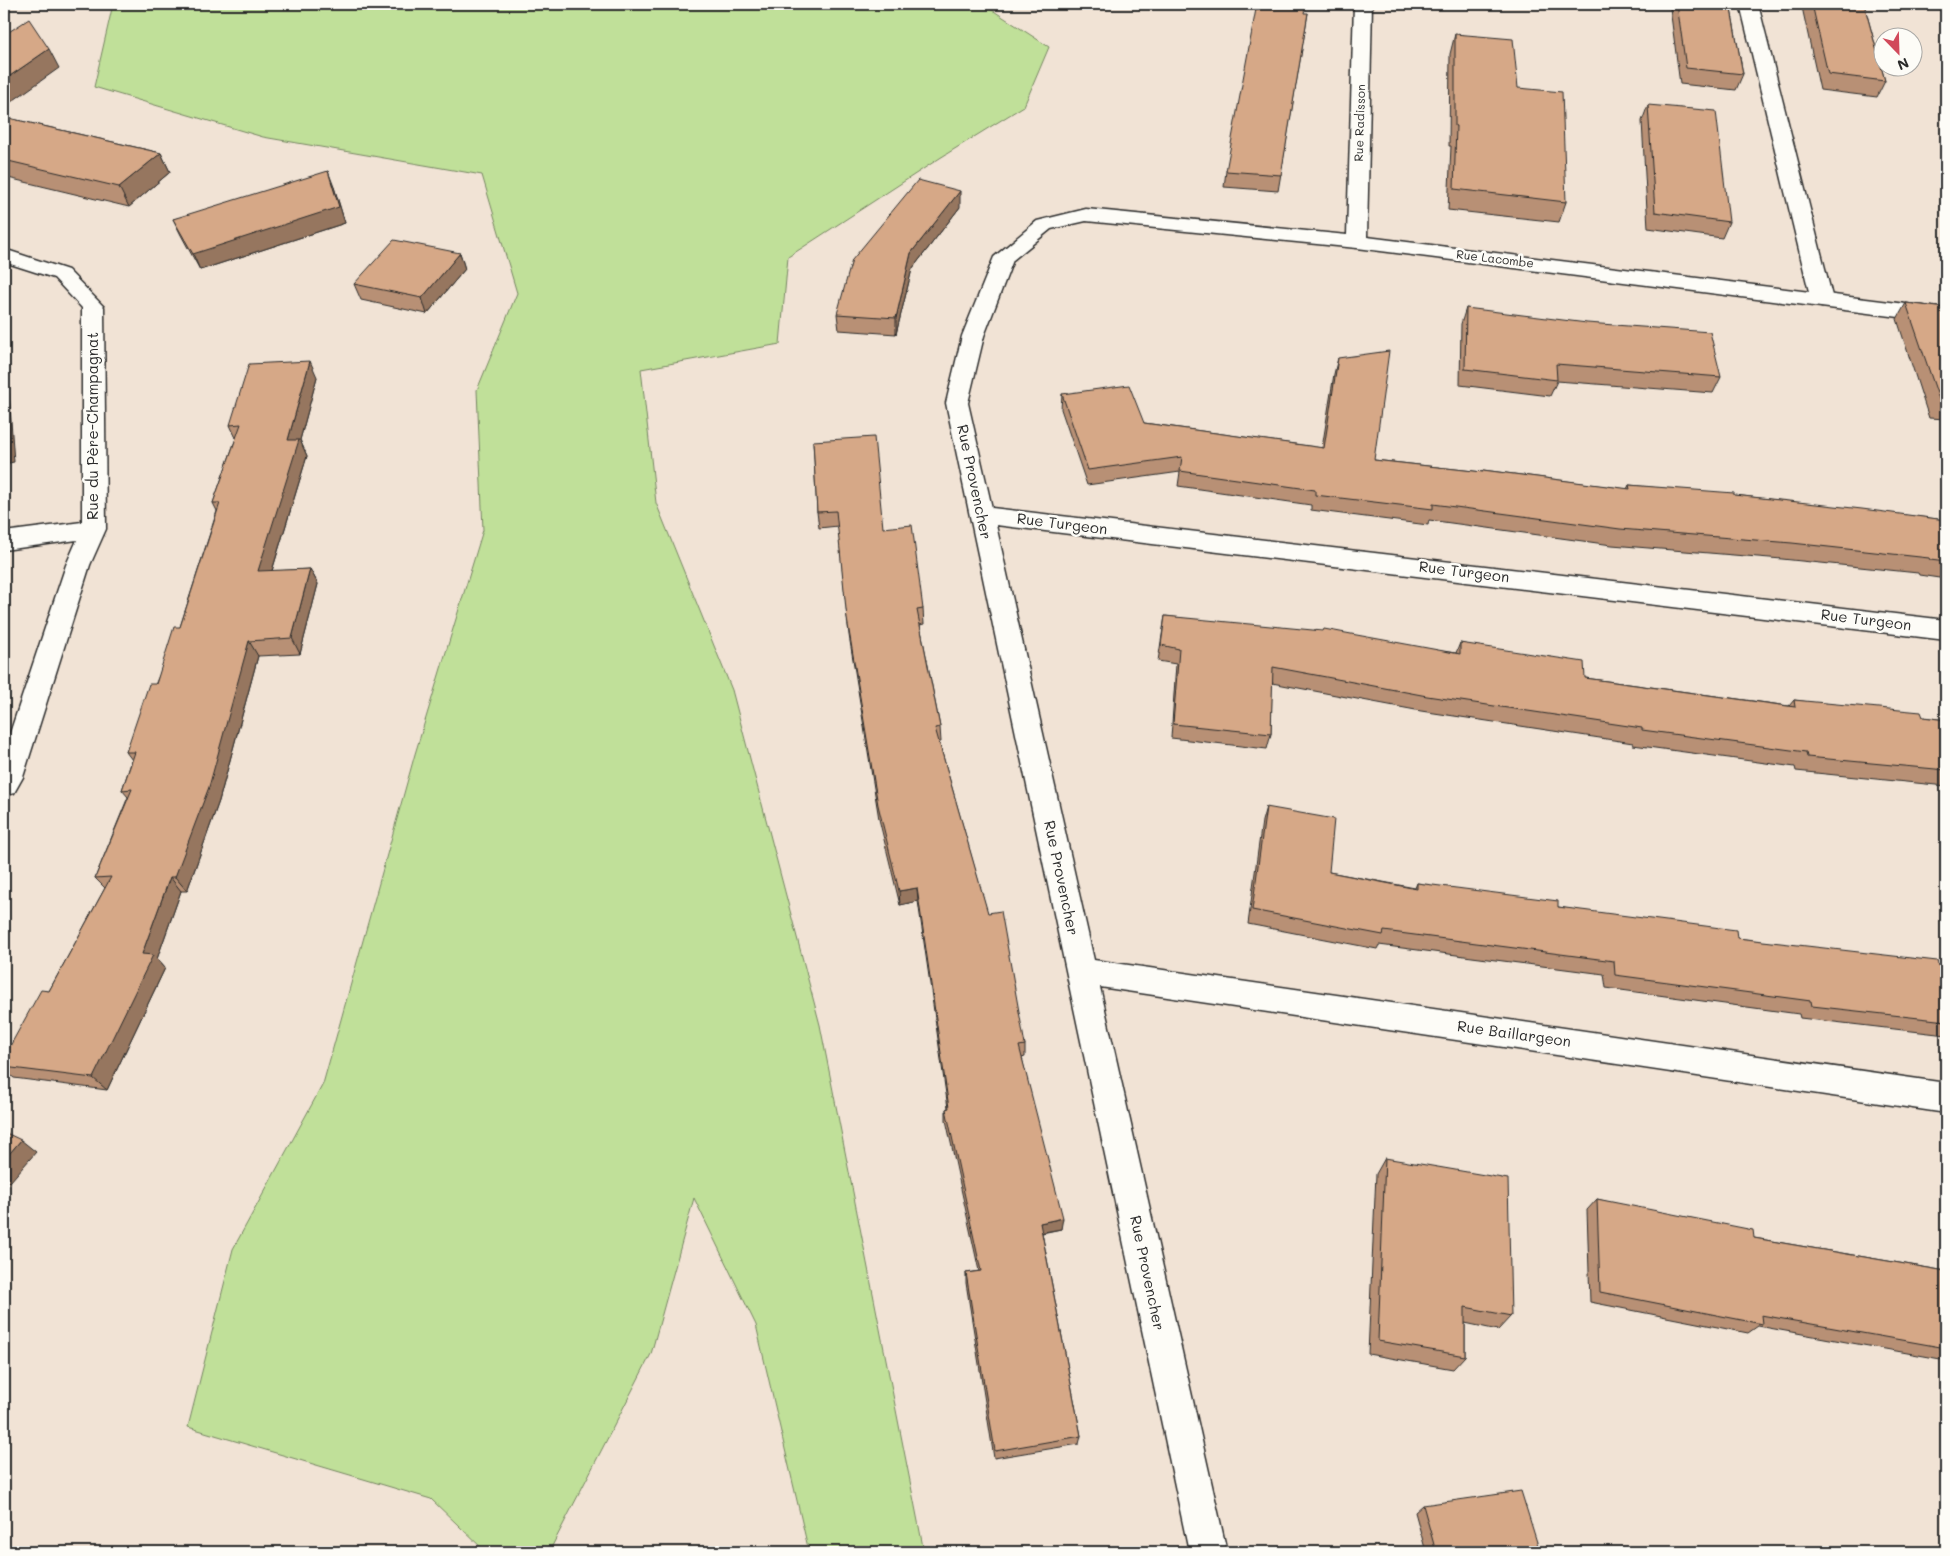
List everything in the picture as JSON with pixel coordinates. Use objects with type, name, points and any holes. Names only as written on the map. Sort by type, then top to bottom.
[{"type":"street","name":"Rue Radisson","points":[[1357,242],[1363,4]]},
{"type":"street","points":[[1749,4],[1822,300]]},
{"type":"street","name":"Rue Lacombe","points":[[1044,225],[1086,215],[1357,242],[1946,316]]},
{"type":"street","name":"Rue Provencher","points":[[1044,225],[1004,257],[973,336],[957,404],[1208,1552]]},
{"type":"street","name":"Rue du Père-Champagnat","points":[[4,255],[61,274],[93,307],[94,529],[78,565],[9,777],[4,785]]},
{"type":"street","name":"Rue Turgeon","points":[[982,515],[1946,630]]},
{"type":"street","points":[[4,541],[94,529]]},
{"type":"street","name":"Rue Baillargeon","points":[[1081,971],[1946,1098]]},
{"type":"green space","points":[[113,4],[983,4],[1049,47],[1024,106],[788,257],[780,344],[641,369],[656,503],[732,690],[820,1025],[924,1552],[809,1552],[756,1325],[694,1198],[651,1354],[549,1552],[486,1552],[431,1499],[188,1427],[233,1249],[323,1084],[415,754],[483,530],[477,390],[517,293],[482,175],[263,137],[94,87]]},
{"type":"building","points":[[1259,4],[1306,4],[1304,13],[1308,13],[1281,175],[1226,171],[1256,9],[1259,9]]},
{"type":"building","points":[[1677,4],[1730,4],[1743,74],[1686,68]]},
{"type":"building","points":[[1812,4],[1864,4],[1872,33],[1872,78],[1884,78],[1885,81],[1828,74]]},
{"type":"building","points":[[29,19],[49,49],[4,80],[4,35]]},
{"type":"building","points":[[1455,34],[1513,39],[1518,88],[1562,92],[1566,202],[1454,189],[1456,126]]},
{"type":"building","points":[[1648,105],[1716,111],[1729,222],[1655,212]]},
{"type":"building","points":[[4,117],[161,153],[119,187],[4,160]]},
{"type":"building","points":[[328,171],[339,207],[193,254],[173,219]]},
{"type":"building","points":[[918,180],[960,191],[911,253],[896,318],[837,314],[852,260]]},
{"type":"building","points":[[394,240],[460,253],[422,298],[354,284]]},
{"type":"building","points":[[1906,303],[1946,308],[1946,402],[1940,402]]},
{"type":"building","points":[[1466,308],[1587,323],[1710,332],[1721,377],[1556,364],[1557,380],[1465,369]]},
{"type":"building","points":[[1389,351],[1374,460],[1483,472],[1483,470],[1630,489],[1629,485],[1734,493],[1734,495],[1946,520],[1946,562],[1930,560],[1929,558],[1792,543],[1620,529],[1433,504],[1433,509],[1315,495],[1315,490],[1180,471],[1182,457],[1088,470],[1062,394],[1129,385],[1144,423],[1324,448],[1338,358]]},
{"type":"building","points":[[310,361],[288,440],[299,440],[258,571],[310,569],[292,638],[249,641],[209,787],[175,877],[170,877],[142,954],[153,955],[93,1078],[4,1067],[4,1057],[41,990],[49,991],[111,877],[95,878],[132,789],[122,790],[135,752],[126,752],[149,684],[156,684],[174,627],[180,627],[220,503],[213,503],[241,424],[230,425],[249,364]]},
{"type":"building","points":[[874,437],[883,528],[912,525],[923,609],[917,610],[940,727],[935,728],[988,913],[1001,911],[1025,1045],[1019,1046],[1063,1218],[1040,1223],[1081,1436],[995,1451],[966,1273],[981,1271],[946,1109],[949,1108],[917,888],[899,891],[878,805],[847,619],[836,511],[817,512],[813,441]]},
{"type":"building","points":[[1165,616],[1323,631],[1324,629],[1460,654],[1460,643],[1584,662],[1585,678],[1795,707],[1794,700],[1921,712],[1923,717],[1946,720],[1946,770],[1807,757],[1806,752],[1642,730],[1642,728],[1427,696],[1273,667],[1271,734],[1173,724],[1179,649],[1161,645]]},
{"type":"building","points":[[1266,807],[1334,819],[1329,872],[1417,889],[1417,883],[1558,901],[1558,907],[1736,930],[1737,938],[1937,961],[1938,965],[1946,966],[1946,1021],[1812,1006],[1811,1001],[1615,975],[1614,961],[1384,931],[1383,935],[1252,910]]},
{"type":"building","points":[[4,1132],[21,1140],[4,1160]]},
{"type":"building","points":[[1385,1158],[1508,1179],[1511,1316],[1465,1307],[1465,1356],[1378,1341]]},
{"type":"building","points":[[1597,1199],[1753,1230],[1754,1238],[1946,1271],[1946,1348],[1761,1315],[1762,1324],[1600,1292]]},
{"type":"building","points":[[1521,1491],[1540,1552],[1436,1552],[1423,1505]]}]
